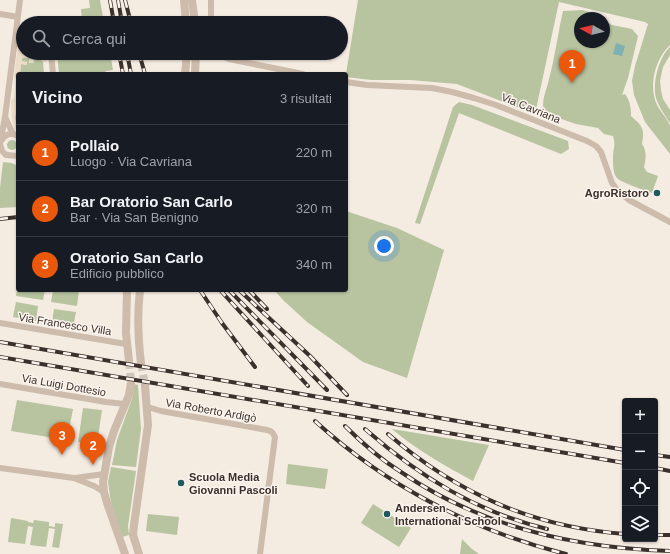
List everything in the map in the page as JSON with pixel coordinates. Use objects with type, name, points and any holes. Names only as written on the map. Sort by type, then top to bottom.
[{"type":"street","points":[[0,14],[18,16],[20,0]]},
{"type":"street","points":[[184,0],[185,16]]},
{"type":"street","points":[[192,0],[193,16]]},
{"type":"street","points":[[211,16],[212,0]]},
{"type":"street","points":[[14,155],[5,154],[0,151],[2,115],[16,28]]},
{"type":"street","points":[[51,60],[53,72]]},
{"type":"street","points":[[185,72],[186,60]]},
{"type":"street","points":[[195,72],[196,60]]},
{"type":"street","points":[[234,60],[294,72]]},
{"type":"street","name":"Via Cavriana","points":[[348,82],[367,85],[432,88],[452,92],[496,105],[587,140],[596,146],[601,152],[612,183],[618,191],[629,200],[670,222]]},
{"type":"street","points":[[1,141],[5,136],[15,135],[2,115]]},
{"type":"street","points":[[127,292],[126,344],[129,361]]},
{"type":"street","points":[[140,292],[138,322],[141,363]]},
{"type":"street","name":"Via Francesco Villa","points":[[0,323],[126,344]]},
{"type":"street","points":[[125,554],[107,503],[103,482],[109,448],[129,395],[131,383]]},
{"type":"street","name":"Via Luigi Dottesio","points":[[0,384],[125,404]]},
{"type":"street","points":[[139,554],[133,535],[148,424],[148,407],[145,385]]},
{"type":"street","name":"Via Roberto Ardigò","points":[[148,407],[161,411],[226,422],[272,432],[275,437],[260,554]]},
{"type":"street","points":[[0,468],[74,478],[94,486],[104,492]]},
{"type":"street","points":[[74,478],[104,474]]},
{"type":"green space","points":[[89,0],[100,0],[103,16],[82,16],[81,9],[90,8]]},
{"type":"green space","points":[[358,0],[670,0],[670,45],[660,58],[657,65],[654,73],[653,90],[657,105],[670,126],[670,154],[645,122],[634,95],[632,81],[648,24],[610,14],[610,12],[602,12],[559,2],[535,114],[457,84],[410,80],[371,80],[348,77],[348,72],[346,72]]},
{"type":"green space","points":[[583,10],[588,12],[574,12],[574,48],[610,48],[610,24],[632,29],[638,36],[628,78],[622,95],[625,94],[627,97],[630,104],[631,116],[640,125],[643,131],[642,144],[646,155],[644,167],[647,172],[658,176],[652,193],[623,182],[617,178],[613,166],[613,136],[604,134],[598,128],[576,124],[544,113],[543,100],[553,62],[563,11]]},
{"type":"green space","points":[[670,47],[670,55],[663,67],[660,81],[663,99],[670,110],[670,123],[657,101],[655,85],[657,71],[666,51]]},
{"type":"green space","points":[[29,60],[29,62],[32,60],[41,60],[43,62],[44,72],[20,72],[21,64],[27,65],[22,61]]},
{"type":"green space","points":[[58,60],[111,60],[113,70],[105,72],[59,72]]},
{"type":"green space","points":[[459,102],[472,105],[568,141],[569,149],[561,154],[459,113],[420,224],[415,223],[453,107]]},
{"type":"green space","points":[[12,140],[15,142],[16,147],[14,149],[12,150],[8,147],[7,145],[10,141]]},
{"type":"green space","points":[[3,162],[16,165],[16,207],[0,208],[0,188]]},
{"type":"green space","points":[[348,212],[397,228],[444,250],[407,378],[363,362],[307,322],[276,292],[348,292]]},
{"type":"green space","points":[[17,292],[45,292],[43,300],[16,296]]},
{"type":"green space","points":[[53,292],[79,292],[77,306],[51,302]]},
{"type":"green space","points":[[16,302],[38,306],[36,321],[13,317]]},
{"type":"green space","points":[[54,309],[76,312],[73,327],[52,323]]},
{"type":"green space","points":[[134,384],[138,385],[141,429],[136,467],[112,465],[117,440],[133,396]]},
{"type":"green space","points":[[17,400],[73,409],[67,440],[11,431]]},
{"type":"green space","points":[[83,408],[102,410],[97,444],[78,442]]},
{"type":"green space","points":[[392,429],[489,445],[473,481],[431,457]]},
{"type":"green space","points":[[288,464],[328,469],[325,489],[286,484]]},
{"type":"green space","points":[[111,467],[136,471],[128,526],[129,535],[122,537],[111,503],[108,482]]},
{"type":"green space","points":[[373,504],[411,528],[399,547],[361,523]]},
{"type":"green space","points":[[148,514],[179,517],[177,535],[146,531]]},
{"type":"green space","points":[[11,518],[33,523],[34,520],[49,522],[49,526],[55,527],[55,523],[63,524],[59,548],[52,547],[55,529],[49,528],[46,547],[30,545],[33,527],[28,526],[25,544],[8,542]]},
{"type":"green space","points":[[462,539],[472,549],[479,554],[460,554]]},
{"type":"shaded area","points":[[16,60],[27,62],[27,65],[21,64],[20,72],[16,72],[16,79],[14,76]]},
{"type":"shaded area","points":[[29,60],[34,60],[34,63],[29,63]]},
{"type":"shaded area","points":[[16,79],[16,130],[12,121],[11,101],[14,98]]},
{"type":"water","points":[[616,43],[625,46],[622,56],[613,54]]},
{"type":"tunnel","points":[[129,361],[131,383]]},
{"type":"tunnel","points":[[141,363],[145,385]]},
{"type":"railway","points":[[110,0],[113,16]]},
{"type":"railway","points":[[118,0],[121,16]]},
{"type":"railway","points":[[125,0],[129,16]]},
{"type":"railway","points":[[120,60],[123,72]]},
{"type":"railway","points":[[128,60],[131,72]]},
{"type":"railway","points":[[141,60],[144,72]]},
{"type":"railway","points":[[0,219],[16,217]]},
{"type":"railway","points":[[201,292],[222,323],[255,367]]},
{"type":"railway","points":[[222,292],[308,386]]},
{"type":"railway","points":[[231,292],[327,390]]},
{"type":"railway","points":[[241,292],[310,356],[347,395]]},
{"type":"railway","points":[[251,292],[267,309]]},
{"type":"railway","points":[[0,342],[622,449]]},
{"type":"railway","points":[[0,357],[622,462]]},
{"type":"railway","points":[[315,421],[371,466],[432,503],[497,533],[566,554]]},
{"type":"railway","points":[[345,426],[358,439],[401,472],[432,491],[463,507],[496,520],[530,531],[564,539],[634,549],[670,551]]},
{"type":"railway","points":[[365,429],[407,462],[450,491],[497,513],[521,522],[547,529]]},
{"type":"railway","points":[[388,434],[442,474],[469,490],[498,504],[559,524],[622,534]]},
{"type":"railway","points":[[658,455],[670,457]]},
{"type":"railway","points":[[658,469],[670,471]]},
{"type":"railway","points":[[658,535],[670,535]]},
{"type":"place","name":"Pollaio","points":[[572,83]]},
{"type":"place","name":"AgroRistoro","points":[[657,193]]},
{"type":"place","name":"Oratorio San Carlo","points":[[62,455]]},
{"type":"place","name":"Bar Oratorio San Carlo","points":[[93,465]]},
{"type":"place","name":"Scuola Media Giovanni Pascoli","points":[[181,483]]},
{"type":"place","name":"Andersen International School","points":[[387,514]]}]
